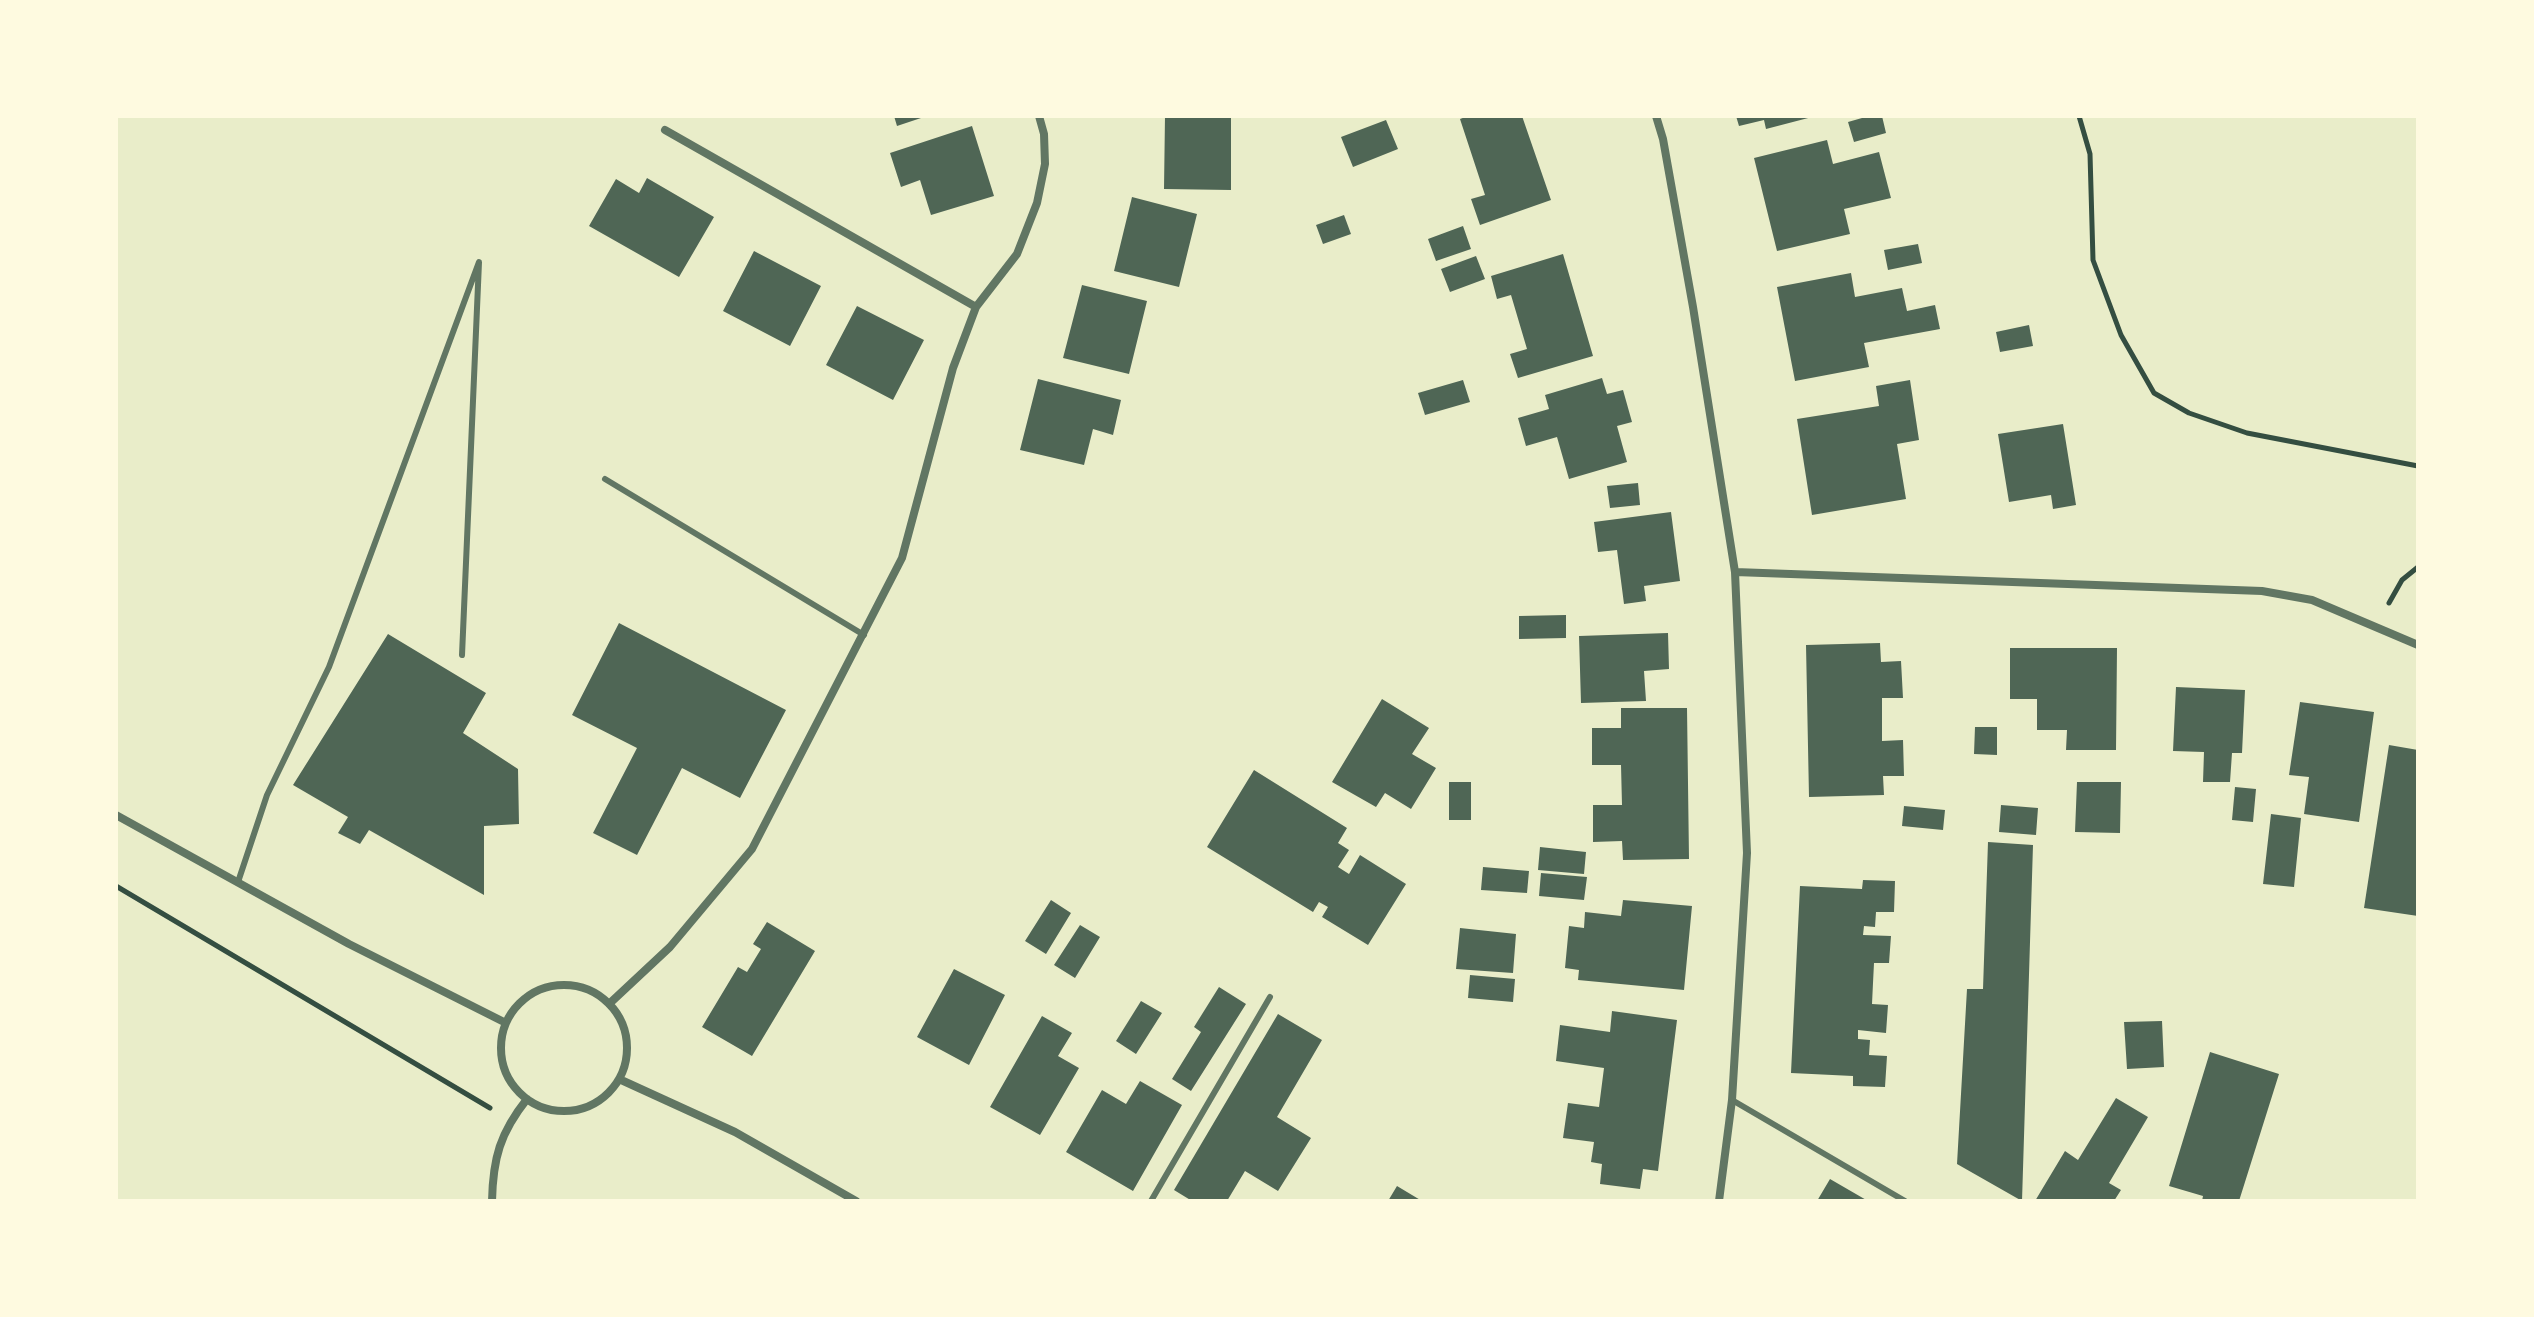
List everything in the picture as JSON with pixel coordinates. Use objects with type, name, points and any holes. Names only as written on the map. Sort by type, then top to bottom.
[{"type":"street","points":[[609,1004],[670,947],[752,849],[902,558],[953,368],[976,307],[1017,254],[1037,203],[1045,164],[1044,134],[1039,116]]},
{"type":"street","points":[[1656,116],[1663,139],[1693,307],[1735,572],[1747,853],[1732,1100],[1719,1201]]},
{"type":"street","points":[[665,130],[976,307]]},
{"type":"street","points":[[1735,572],[2262,591],[2312,600],[2418,645]]},
{"type":"street","points":[[116,815],[349,944],[506,1023]]},
{"type":"street","points":[[553,986],[573,986],[592,992],[609,1004],[621,1021],[627,1040],[626,1060],[619,1079],[606,1096],[588,1107],[567,1112],[547,1110],[527,1099],[512,1084],[503,1065],[501,1043],[506,1023],[517,1006],[533,993],[553,986]]},
{"type":"street","points":[[619,1079],[735,1132],[856,1201]]},
{"type":"street","points":[[492,1201],[493,1166],[510,1120],[527,1099]]},
{"type":"lane","points":[[238,882],[267,795],[329,667],[479,262],[462,655]]},
{"type":"lane","points":[[605,479],[864,635]]},
{"type":"lane","points":[[1151,1201],[1270,997]]},
{"type":"lane","points":[[1732,1100],[1905,1201]]},
{"type":"path","points":[[2079,116],[2090,154],[2093,260],[2121,335],[2154,393],[2189,413],[2247,433],[2418,466]]},
{"type":"path","points":[[2377,626],[2402,580],[2418,567]]},
{"type":"path","points":[[116,886],[510,1120]]},
{"type":"building","points":[[894,116],[924,116],[924,117],[897,126]]},
{"type":"building","points":[[1165,116],[1231,116],[1231,190],[1164,189]]},
{"type":"building","points":[[1468,116],[1522,116],[1551,200],[1480,225],[1471,199],[1485,195],[1460,119]]},
{"type":"building","points":[[1736,116],[1812,117],[1766,129],[1764,120],[1739,126]]},
{"type":"building","points":[[1882,116],[1886,133],[1854,142],[1848,122]]},
{"type":"building","points":[[1386,120],[1398,149],[1353,167],[1341,137]]},
{"type":"building","points":[[972,126],[994,196],[931,215],[920,180],[901,187],[890,153]]},
{"type":"building","points":[[1827,140],[1833,164],[1879,152],[1891,198],[1844,209],[1850,234],[1777,251],[1754,158]]},
{"type":"building","points":[[647,178],[714,217],[679,277],[589,226],[616,179],[639,193]]},
{"type":"building","points":[[1132,197],[1197,214],[1179,287],[1114,271]]},
{"type":"building","points":[[1344,215],[1351,234],[1323,244],[1316,225]]},
{"type":"building","points":[[1463,226],[1471,249],[1436,261],[1428,239]]},
{"type":"building","points":[[1918,244],[1922,263],[1888,270],[1884,250]]},
{"type":"building","points":[[754,251],[821,286],[790,346],[723,311]]},
{"type":"building","points":[[1563,254],[1593,356],[1518,378],[1510,354],[1527,349],[1511,295],[1497,299],[1491,276]]},
{"type":"building","points":[[1476,256],[1485,279],[1450,292],[1441,269]]},
{"type":"building","points":[[1851,273],[1855,297],[1902,288],[1907,311],[1935,305],[1940,329],[1864,343],[1869,367],[1795,381],[1777,287]]},
{"type":"building","points":[[1082,285],[1147,301],[1129,374],[1063,358]]},
{"type":"building","points":[[857,306],[924,340],[893,400],[826,365]]},
{"type":"building","points":[[2029,325],[2033,346],[2000,352],[1996,332]]},
{"type":"building","points":[[1602,378],[1607,394],[1623,390],[1632,422],[1617,426],[1627,462],[1569,479],[1557,437],[1526,446],[1518,418],[1549,409],[1545,395]]},
{"type":"building","points":[[1038,379],[1121,400],[1113,435],[1093,429],[1084,465],[1020,450]]},
{"type":"building","points":[[1463,380],[1470,402],[1425,415],[1418,393]]},
{"type":"building","points":[[1910,380],[1919,440],[1897,444],[1906,499],[1812,515],[1797,419],[1879,406],[1876,386]]},
{"type":"building","points":[[2063,424],[2076,505],[2053,509],[2051,495],[2009,502],[1998,434]]},
{"type":"building","points":[[1638,483],[1640,505],[1610,508],[1607,486]]},
{"type":"building","points":[[1671,512],[1680,581],[1644,586],[1646,601],[1624,604],[1617,550],[1598,552],[1594,522]]},
{"type":"building","points":[[1566,615],[1566,638],[1519,639],[1519,616]]},
{"type":"building","points":[[619,623],[786,710],[740,798],[682,768],[637,855],[593,833],[637,748],[572,715]]},
{"type":"building","points":[[1668,633],[1669,669],[1644,671],[1646,701],[1581,703],[1579,636]]},
{"type":"building","points":[[388,634],[486,693],[463,733],[518,769],[519,824],[484,826],[484,895],[369,830],[360,844],[338,833],[348,817],[293,785]]},
{"type":"building","points":[[1880,643],[1881,662],[1901,661],[1903,698],[1882,698],[1882,741],[1903,740],[1904,776],[1883,776],[1884,795],[1809,797],[1806,645]]},
{"type":"building","points":[[2010,648],[2117,648],[2116,750],[2066,750],[2067,730],[2037,730],[2037,699],[2010,699]]},
{"type":"building","points":[[2176,687],[2245,690],[2242,753],[2232,753],[2230,782],[2203,782],[2204,752],[2173,751]]},
{"type":"building","points":[[1382,699],[1429,728],[1412,754],[1436,768],[1411,809],[1385,793],[1376,807],[1332,782]]},
{"type":"building","points":[[2300,702],[2374,712],[2359,822],[2304,814],[2309,777],[2289,775]]},
{"type":"building","points":[[1621,708],[1687,708],[1689,859],[1623,860],[1622,841],[1593,842],[1593,805],[1622,805],[1621,765],[1592,765],[1592,728],[1621,728]]},
{"type":"building","points":[[1975,727],[1997,727],[1997,755],[1974,754]]},
{"type":"building","points":[[2389,745],[2418,750],[2418,916],[2364,908]]},
{"type":"building","points":[[1254,770],[1347,828],[1338,843],[1349,850],[1338,867],[1349,874],[1360,855],[1406,884],[1368,945],[1322,917],[1328,907],[1319,902],[1313,912],[1207,847]]},
{"type":"building","points":[[1449,782],[1471,782],[1471,820],[1449,820]]},
{"type":"building","points":[[2077,782],[2121,782],[2120,833],[2075,832]]},
{"type":"building","points":[[2235,787],[2256,789],[2253,822],[2232,820]]},
{"type":"building","points":[[2001,805],[2038,808],[2036,835],[1999,832]]},
{"type":"building","points":[[1904,806],[1945,810],[1943,830],[1902,826]]},
{"type":"building","points":[[2271,814],[2301,818],[2294,887],[2263,884]]},
{"type":"building","points":[[1988,842],[2033,845],[2022,1201],[1957,1164],[1967,989],[1983,989]]},
{"type":"building","points":[[1540,847],[1586,852],[1584,874],[1538,870]]},
{"type":"building","points":[[1483,867],[1529,871],[1527,893],[1481,890]]},
{"type":"building","points":[[1541,873],[1587,877],[1584,900],[1539,896]]},
{"type":"building","points":[[1863,880],[1895,881],[1894,912],[1876,912],[1875,927],[1864,926],[1863,935],[1891,936],[1889,963],[1874,963],[1872,1004],[1888,1005],[1886,1033],[1858,1030],[1858,1039],[1870,1040],[1869,1055],[1887,1056],[1885,1087],[1853,1086],[1853,1076],[1791,1073],[1800,886],[1862,889]]},
{"type":"building","points":[[1051,900],[1071,913],[1046,954],[1025,941]]},
{"type":"building","points":[[1623,900],[1692,906],[1684,990],[1578,980],[1579,970],[1565,968],[1569,926],[1584,928],[1585,912],[1621,916]]},
{"type":"building","points":[[767,922],[815,951],[752,1056],[702,1027],[738,967],[747,972],[761,949],[753,944]]},
{"type":"building","points":[[1080,925],[1100,937],[1075,978],[1054,965]]},
{"type":"building","points":[[1460,928],[1516,934],[1513,973],[1456,969]]},
{"type":"building","points":[[954,969],[1005,995],[969,1065],[917,1037]]},
{"type":"building","points":[[1470,975],[1515,979],[1513,1002],[1468,998]]},
{"type":"building","points":[[1219,987],[1246,1004],[1191,1091],[1172,1079],[1201,1032],[1194,1027]]},
{"type":"building","points":[[1141,1001],[1162,1013],[1136,1054],[1116,1041]]},
{"type":"building","points":[[1612,1011],[1677,1020],[1658,1171],[1643,1169],[1640,1189],[1600,1184],[1602,1164],[1591,1162],[1594,1142],[1563,1138],[1568,1103],[1599,1107],[1604,1068],[1556,1061],[1560,1025],[1610,1032]]},
{"type":"building","points":[[1278,1014],[1322,1040],[1277,1117],[1311,1138],[1278,1191],[1245,1171],[1227,1201],[1192,1201],[1174,1190]]},
{"type":"building","points":[[1042,1016],[1072,1033],[1058,1056],[1079,1068],[1040,1135],[990,1107]]},
{"type":"building","points":[[2162,1021],[2164,1067],[2127,1069],[2124,1022]]},
{"type":"building","points":[[2210,1052],[2279,1074],[2239,1201],[2202,1201],[2203,1196],[2169,1186]]},
{"type":"building","points":[[1140,1081],[1182,1105],[1133,1191],[1066,1152],[1102,1090],[1126,1104]]},
{"type":"building","points":[[2116,1098],[2148,1117],[2109,1183],[2121,1190],[2114,1201],[2035,1201],[2065,1151],[2078,1160]]},
{"type":"building","points":[[1830,1179],[1868,1201],[1817,1201]]},
{"type":"building","points":[[1397,1186],[1422,1201],[1388,1201]]}]
